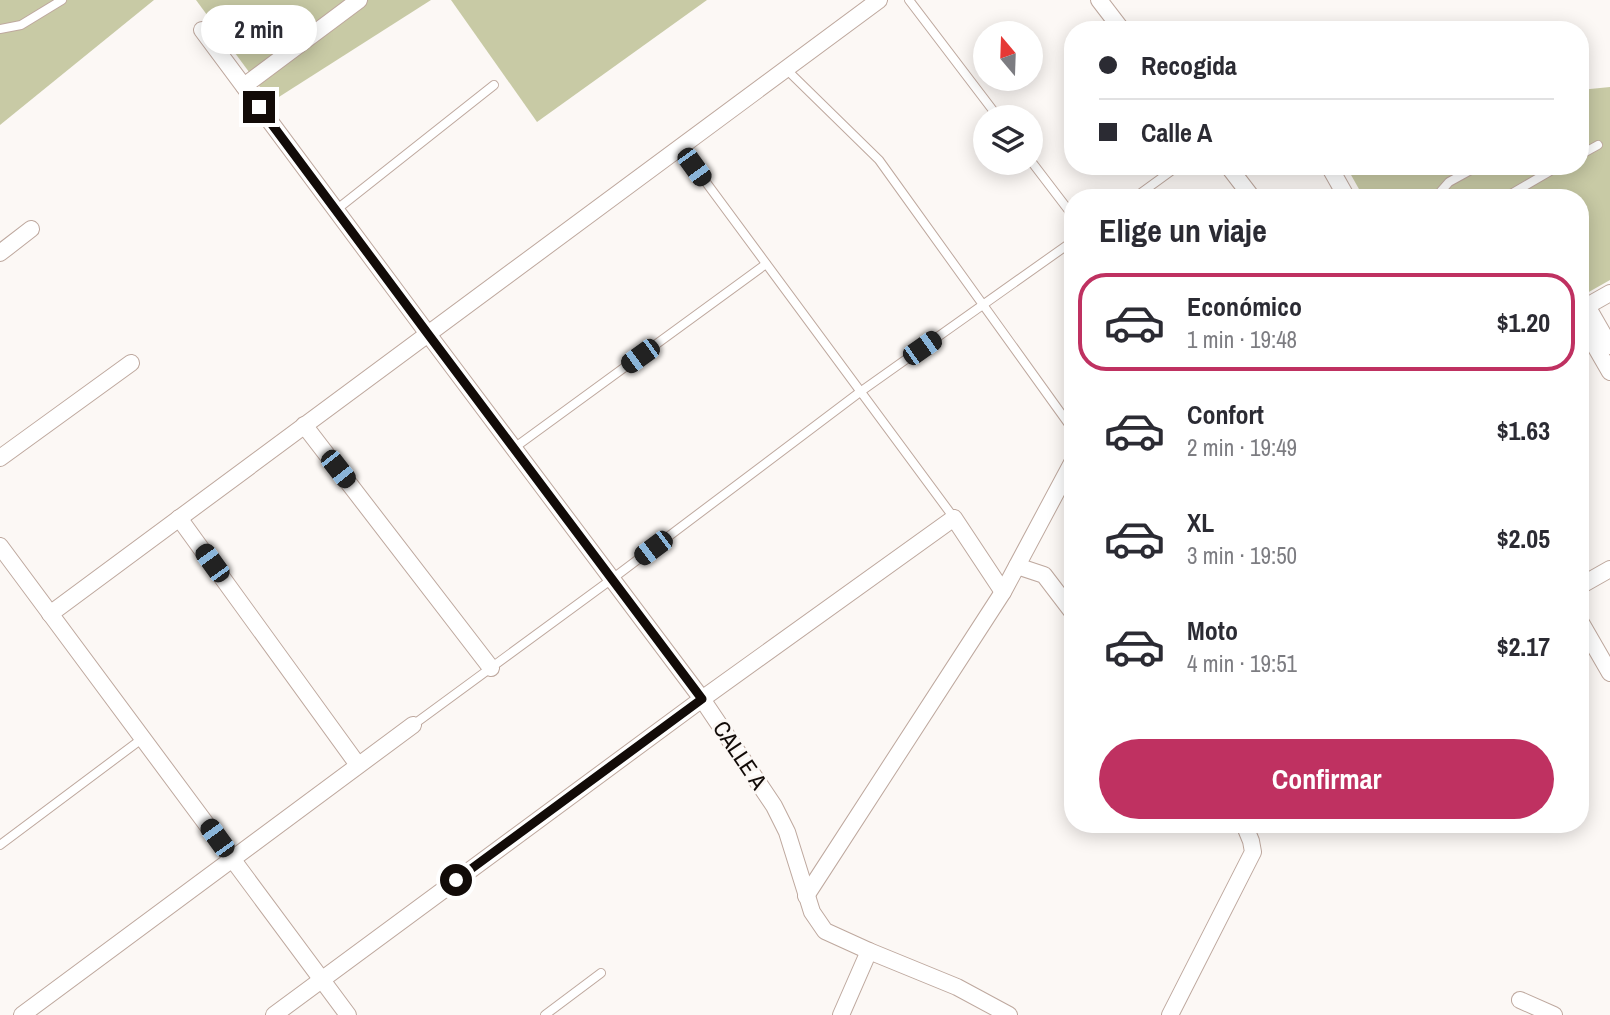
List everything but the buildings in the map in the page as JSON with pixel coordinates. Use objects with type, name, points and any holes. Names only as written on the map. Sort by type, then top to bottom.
[{"type":"street","points":[[244,86],[359,0]]},
{"type":"street","points":[[50,614],[879,0]]},
{"type":"street","points":[[1099,0],[1115,21]]},
{"type":"street","name":"CALLE A","points":[[202,30],[702,699],[774,806],[787,832],[812,912],[825,931],[957,987],[1009,1015]]},
{"type":"street","points":[[1235,175],[1246,189]]},
{"type":"street","points":[[0,253],[31,229]]},
{"type":"street","points":[[1589,308],[1610,293]]},
{"type":"street","points":[[1589,320],[1610,346]]},
{"type":"street","points":[[1589,325],[1610,372]]},
{"type":"street","points":[[0,458],[131,363]]},
{"type":"street","points":[[304,425],[491,667]]},
{"type":"street","points":[[806,896],[1003,592],[1064,478]]},
{"type":"street","points":[[179,518],[358,765]]},
{"type":"street","points":[[274,1015],[702,699],[954,518],[1003,592]]},
{"type":"street","points":[[0,546],[348,1015]]},
{"type":"street","points":[[1017,566],[1044,575],[1064,601]]},
{"type":"street","points":[[1589,581],[1610,569]]},
{"type":"street","points":[[1589,637],[1610,673]]},
{"type":"street","points":[[22,1015],[413,724]]},
{"type":"street","points":[[1170,1015],[1253,852],[1248,833]]},
{"type":"street","points":[[841,1015],[869,951]]},
{"type":"street","points":[[1520,1000],[1554,1015]]},
{"type":"lane","points":[[0,29],[21,25],[62,0]]},
{"type":"lane","points":[[909,0],[989,105]]},
{"type":"lane","points":[[786,69],[879,160],[1064,417]]},
{"type":"lane","points":[[335,210],[494,85]]},
{"type":"lane","points":[[1589,150],[1598,145]]},
{"type":"lane","points":[[680,148],[954,518]]},
{"type":"lane","points":[[1042,175],[1064,204]]},
{"type":"lane","points":[[1146,189],[1166,175]]},
{"type":"lane","points":[[1443,189],[1462,175]]},
{"type":"lane","points":[[1519,189],[1544,175]]},
{"type":"lane","points":[[413,724],[612,579],[860,392],[1064,247]]},
{"type":"lane","points":[[514,448],[766,264]]},
{"type":"lane","points":[[0,845],[143,738]]},
{"type":"lane","points":[[545,1015],[601,973]]},
{"type":"green space","points":[[0,0],[154,0],[0,125]]},
{"type":"green space","points":[[196,0],[431,0],[271,102]]},
{"type":"green space","points":[[451,0],[707,0],[537,122]]},
{"type":"green space","points":[[1610,87],[1610,280],[1589,292],[1589,189],[1359,189],[1351,175],[1589,175],[1589,89]]},
{"type":"route","points":[[259,107],[702,699],[456,880]]}]
